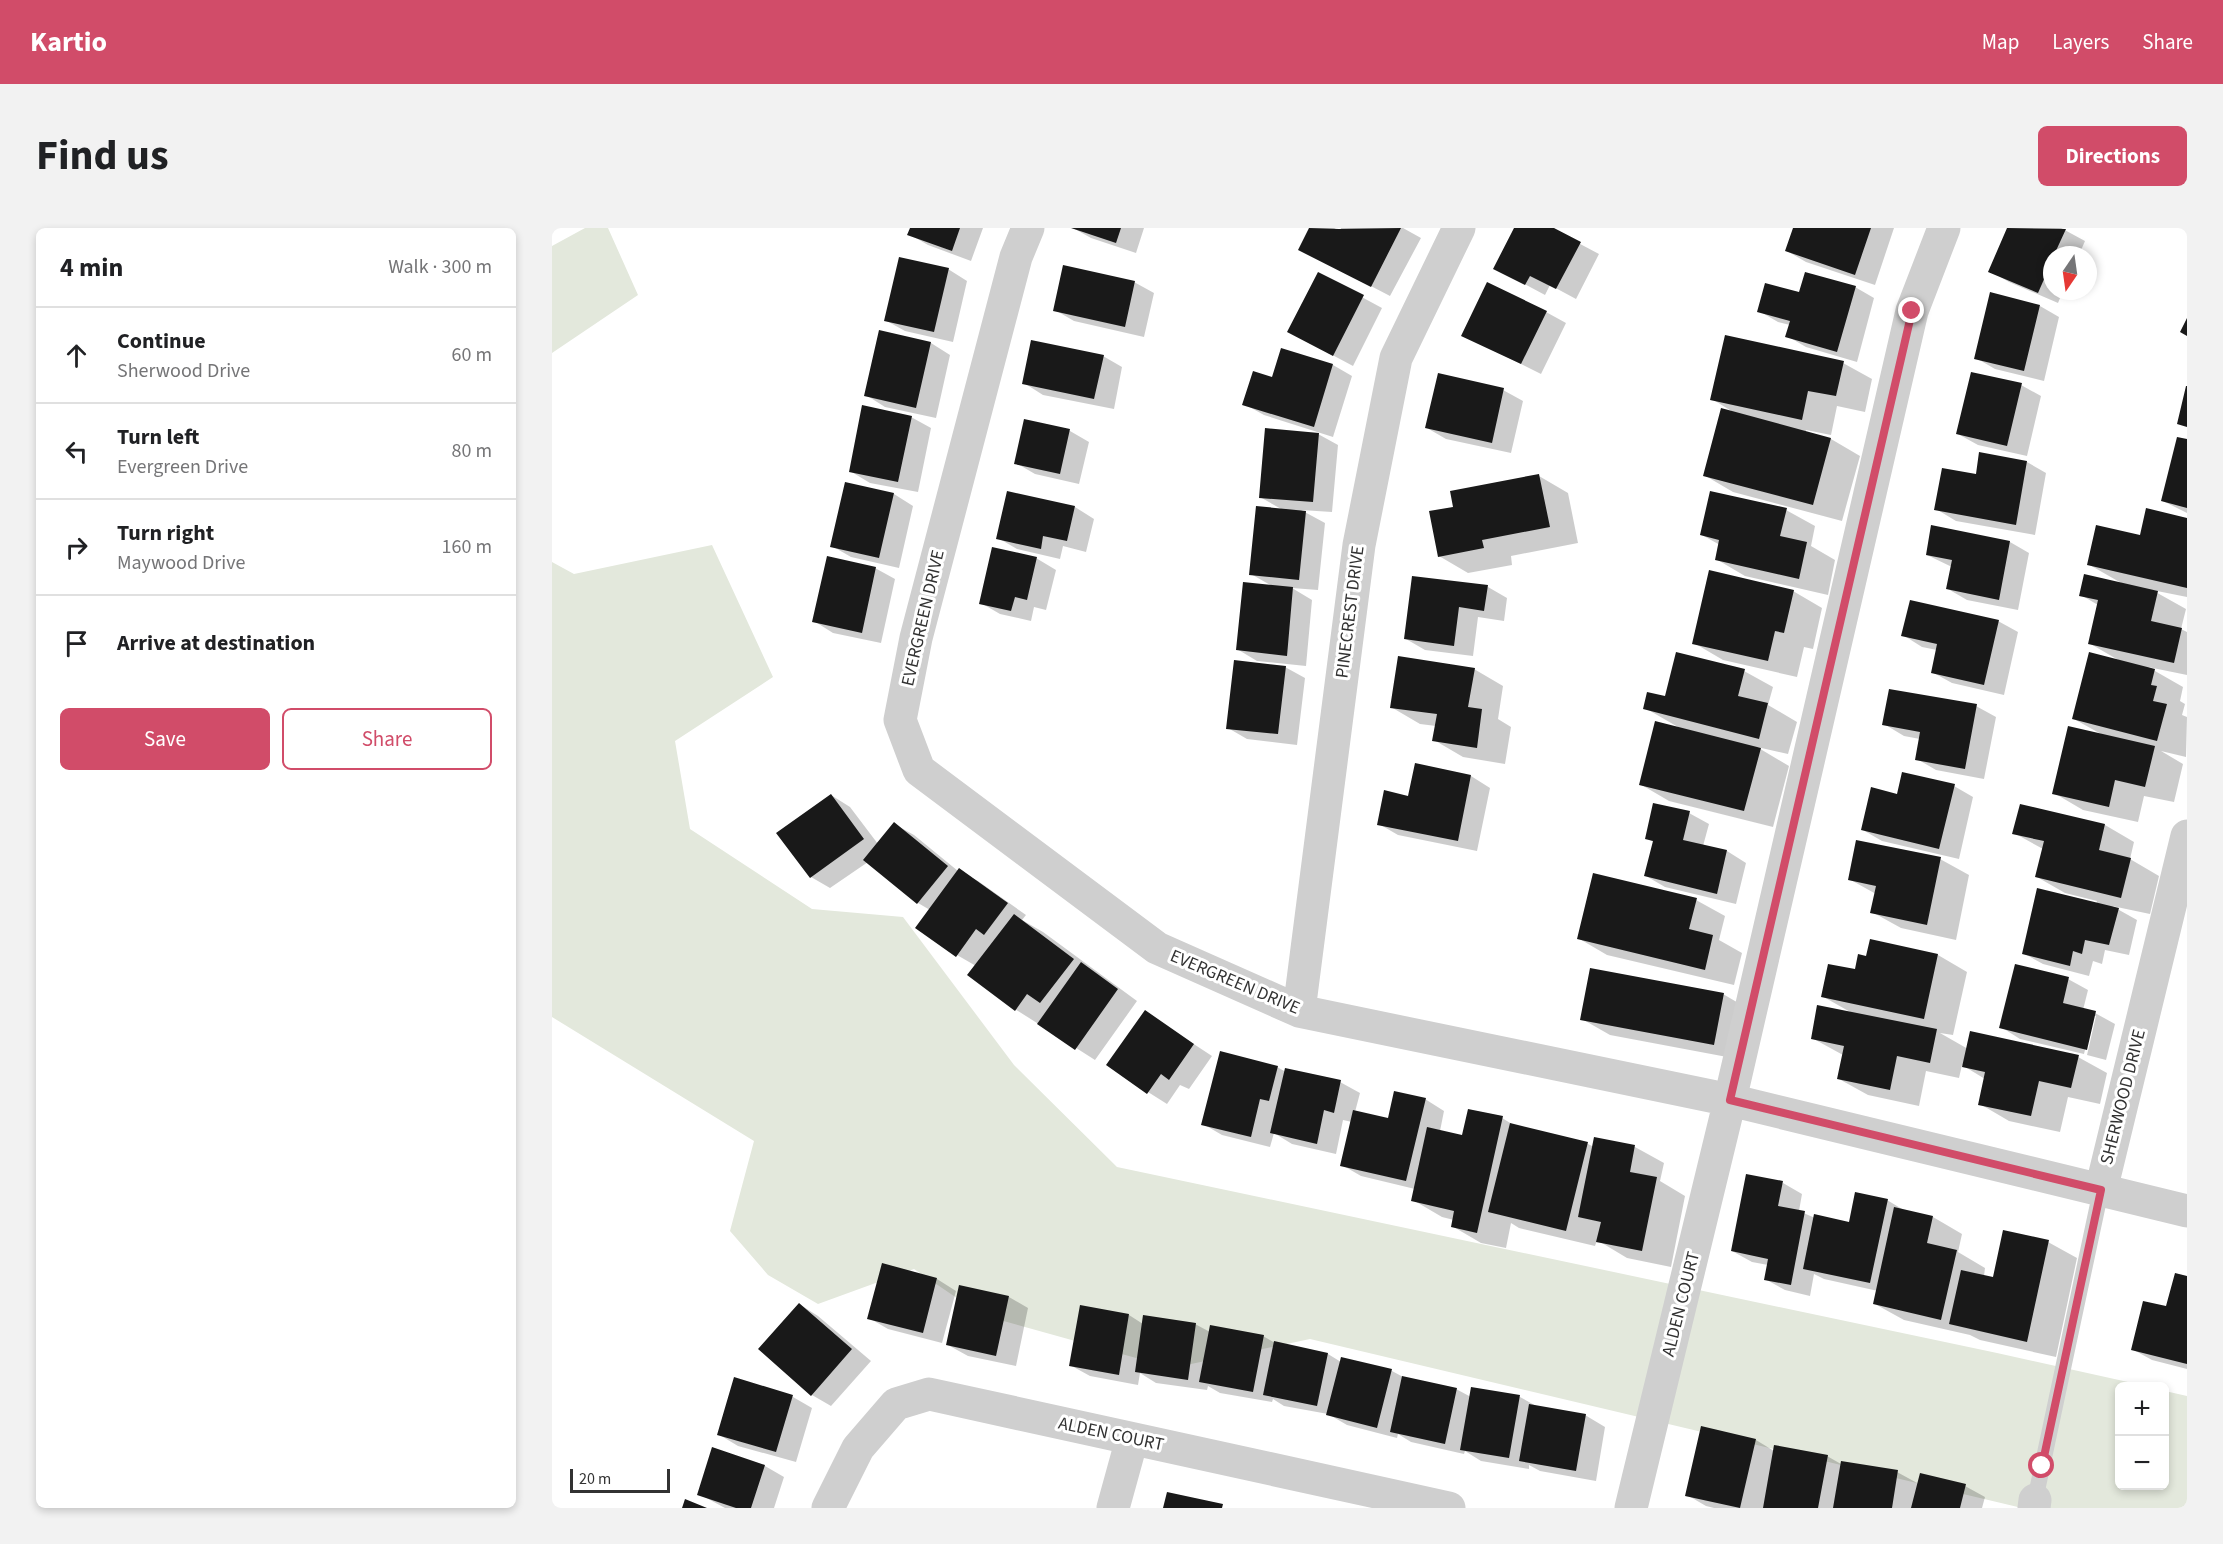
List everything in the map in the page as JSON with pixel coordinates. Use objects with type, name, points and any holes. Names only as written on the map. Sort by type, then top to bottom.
[{"type":"street","name":"EVERGREEN DRIVE","points":[[1028,228],[1016,257],[916,638],[900,720],[919,770],[1157,948],[1299,1011],[1730,1100],[2187,1210]]},
{"type":"street","name":"PINECREST DRIVE","points":[[1299,1011],[1359,545],[1396,357],[1459,228]]},
{"type":"street","name":"ALDEN COURT","points":[[1631,1508],[1730,1100],[1912,311],[1944,228]]},
{"type":"street","name":"SHERWOOD DRIVE","points":[[2101,1190],[2187,836]]},
{"type":"street","name":"ALDEN COURT","points":[[828,1508],[858,1448],[896,1404],[929,1394],[1449,1508]]},
{"type":"street","points":[[1113,1508],[1132,1439]]},
{"type":"lane","name":"SHERWOOD DRIVE","points":[[2035,1504],[2101,1190]]},
{"type":"shaded area","points":[[585,228],[608,228],[638,295],[552,353],[552,246]]},
{"type":"shaded area","points":[[712,545],[773,677],[675,741],[690,829],[812,909],[903,917],[1014,1065],[1117,1167],[2128,1382],[2115,1382],[2115,1490],[2169,1490],[2169,1392],[2187,1396],[2187,1508],[2022,1508],[1310,1339],[1172,1368],[982,1315],[914,1269],[818,1304],[768,1275],[730,1231],[754,1141],[552,1017],[552,562],[574,574]]},
{"type":"building","points":[[910,228],[960,228],[952,251],[907,235]]},
{"type":"building","points":[[1071,228],[1121,228],[1116,243]]},
{"type":"building","points":[[1309,228],[1401,228],[1371,287],[1298,250]]},
{"type":"building","points":[[1514,228],[1554,228],[1581,242],[1556,289],[1530,276],[1525,285],[1493,269]]},
{"type":"building","points":[[1793,228],[1871,228],[1855,275],[1785,251]]},
{"type":"building","points":[[2007,228],[2066,229],[2058,246],[2043,246],[2043,282],[2038,293],[1988,272]]},
{"type":"building","points":[[899,257],[949,268],[934,332],[884,321]]},
{"type":"building","points":[[1063,265],[1135,281],[1125,327],[1053,311]]},
{"type":"building","points":[[1318,272],[1364,295],[1333,356],[1287,332]]},
{"type":"building","points":[[1805,272],[1856,286],[1837,352],[1785,337],[1790,321],[1757,312],[1765,283],[1799,292]]},
{"type":"building","points":[[1487,282],[1547,311],[1521,364],[1461,336]]},
{"type":"building","points":[[1990,292],[2040,305],[2024,371],[1974,359]]},
{"type":"building","points":[[2187,318],[2187,336],[2180,332]]},
{"type":"building","points":[[879,330],[931,342],[916,408],[864,396]]},
{"type":"building","points":[[1725,335],[1844,361],[1836,396],[1808,391],[1802,420],[1710,400]]},
{"type":"building","points":[[1031,340],[1104,355],[1094,399],[1022,384]]},
{"type":"building","points":[[1281,348],[1333,364],[1314,427],[1242,405],[1253,371],[1272,377]]},
{"type":"building","points":[[1971,372],[2022,383],[2007,446],[1956,434]]},
{"type":"building","points":[[1438,373],[1504,388],[1492,443],[1425,428]]},
{"type":"building","points":[[2187,386],[2187,427],[2177,424]]},
{"type":"building","points":[[862,405],[912,416],[898,482],[849,472]]},
{"type":"building","points":[[1721,408],[1831,438],[1813,505],[1703,476]]},
{"type":"building","points":[[1024,419],[1070,429],[1060,474],[1014,464]]},
{"type":"building","points":[[1265,428],[1319,433],[1313,502],[1259,498]]},
{"type":"building","points":[[2177,437],[2187,439],[2187,508],[2161,501]]},
{"type":"building","points":[[1979,452],[2027,461],[2016,525],[1934,510],[1942,468],[1976,474]]},
{"type":"building","points":[[1539,474],[1550,527],[1482,540],[1484,548],[1438,557],[1429,511],[1453,507],[1450,491]]},
{"type":"building","points":[[845,482],[894,493],[879,558],[830,547]]},
{"type":"building","points":[[1007,491],[1075,506],[1067,541],[1043,536],[1041,549],[996,539]]},
{"type":"building","points":[[1710,491],[1787,508],[1780,536],[1807,542],[1799,579],[1715,560],[1719,540],[1700,535]]},
{"type":"building","points":[[1256,506],[1306,511],[1299,580],[1249,575]]},
{"type":"building","points":[[2146,508],[2187,518],[2187,588],[2087,565],[2096,525],[2140,535]]},
{"type":"building","points":[[1931,525],[2010,541],[1999,600],[1946,589],[1952,560],[1926,555]]},
{"type":"building","points":[[992,547],[1037,557],[1027,600],[1015,597],[1011,611],[979,604]]},
{"type":"building","points":[[827,556],[876,567],[862,633],[812,622]]},
{"type":"building","points":[[1709,570],[1794,590],[1784,633],[1775,631],[1768,661],[1692,644]]},
{"type":"building","points":[[2084,574],[2158,591],[2151,621],[2182,628],[2174,663],[2088,644],[2098,600],[2079,596]]},
{"type":"building","points":[[1412,576],[1488,585],[1484,611],[1459,607],[1454,646],[1404,639]]},
{"type":"building","points":[[1243,582],[1293,587],[1287,656],[1236,650]]},
{"type":"building","points":[[1910,600],[1999,620],[1984,685],[1931,673],[1937,644],[1901,636]]},
{"type":"building","points":[[1676,652],[1745,669],[1738,696],[1768,703],[1759,739],[1643,709],[1647,692],[1665,696]]},
{"type":"building","points":[[2089,652],[2155,669],[2151,685],[2157,686],[2153,701],[2167,704],[2157,741],[2072,719]]},
{"type":"building","points":[[1398,656],[1475,668],[1468,707],[1482,709],[1477,748],[1432,741],[1437,714],[1390,708]]},
{"type":"building","points":[[1234,660],[1286,666],[1278,734],[1226,729]]},
{"type":"building","points":[[1889,689],[1977,704],[1965,769],[1915,760],[1920,732],[1882,725]]},
{"type":"building","points":[[1655,721],[1761,748],[1744,811],[1639,785]]},
{"type":"building","points":[[2068,726],[2155,746],[2145,787],[2115,780],[2109,807],[2052,794]]},
{"type":"building","points":[[1415,763],[1471,775],[1458,841],[1377,825],[1384,790],[1408,796]]},
{"type":"building","points":[[1902,772],[1955,784],[1939,849],[1861,830],[1871,787],[1897,794]]},
{"type":"building","points":[[831,794],[864,839],[810,878],[776,833]]},
{"type":"building","points":[[1653,803],[1690,811],[1683,840],[1727,850],[1717,894],[1644,876],[1653,841],[1645,839]]},
{"type":"building","points":[[2020,804],[2105,824],[2099,850],[2131,858],[2121,898],[2035,877],[2044,841],[2012,834]]},
{"type":"building","points":[[894,822],[948,866],[917,904],[863,860]]},
{"type":"building","points":[[1856,840],[1941,857],[1927,925],[1870,913],[1876,886],[1848,880]]},
{"type":"building","points":[[959,868],[1008,903],[984,935],[976,929],[956,957],[915,928]]},
{"type":"building","points":[[1593,873],[1697,898],[1689,929],[1713,935],[1705,970],[1577,939]]},
{"type":"building","points":[[2037,888],[2119,908],[2109,945],[2085,940],[2082,954],[2073,951],[2070,966],[2022,954]]},
{"type":"building","points":[[1014,914],[1074,959],[1040,1003],[1027,994],[1015,1011],[967,975]]},
{"type":"building","points":[[1870,939],[1938,954],[1924,1019],[1821,997],[1828,964],[1855,969],[1858,954],[1866,956]]},
{"type":"building","points":[[1081,962],[1118,989],[1075,1050],[1037,1024]]},
{"type":"building","points":[[2015,964],[2069,977],[2063,1003],[2096,1011],[2087,1050],[1999,1028]]},
{"type":"building","points":[[1590,968],[1724,993],[1714,1045],[1580,1020]]},
{"type":"building","points":[[1817,1005],[1937,1029],[1930,1063],[1897,1056],[1890,1090],[1837,1079],[1844,1046],[1811,1039]]},
{"type":"building","points":[[1145,1010],[1194,1044],[1169,1080],[1161,1074],[1147,1094],[1106,1065]]},
{"type":"building","points":[[1970,1031],[2079,1055],[2071,1088],[2039,1081],[2031,1116],[1978,1105],[1985,1072],[1962,1067]]},
{"type":"building","points":[[1220,1051],[1278,1066],[1269,1101],[1260,1099],[1251,1137],[1201,1125]]},
{"type":"building","points":[[1285,1068],[1341,1080],[1334,1113],[1324,1110],[1317,1144],[1270,1133]]},
{"type":"building","points":[[1394,1091],[1426,1098],[1406,1181],[1340,1166],[1353,1110],[1388,1118]]},
{"type":"building","points":[[1468,1109],[1503,1116],[1477,1233],[1451,1227],[1454,1211],[1411,1201],[1427,1127],[1462,1135]]},
{"type":"building","points":[[1510,1123],[1588,1142],[1566,1231],[1488,1212]]},
{"type":"building","points":[[1594,1137],[1635,1145],[1630,1172],[1657,1177],[1642,1251],[1596,1242],[1601,1222],[1578,1217]]},
{"type":"building","points":[[1746,1174],[1783,1181],[1778,1206],[1805,1211],[1791,1285],[1764,1280],[1768,1259],[1731,1251]]},
{"type":"building","points":[[1855,1192],[1888,1199],[1870,1283],[1803,1269],[1814,1214],[1849,1222]]},
{"type":"building","points":[[1894,1207],[1933,1216],[1927,1243],[1957,1250],[1941,1320],[1873,1304]]},
{"type":"building","points":[[2003,1230],[2049,1240],[2027,1342],[1949,1324],[1961,1270],[1993,1277]]},
{"type":"building","points":[[882,1263],[937,1278],[923,1333],[867,1319]]},
{"type":"building","points":[[2175,1273],[2187,1276],[2187,1364],[2131,1350],[2143,1301],[2166,1306]]},
{"type":"building","points":[[959,1285],[1009,1296],[996,1356],[946,1345]]},
{"type":"building","points":[[799,1303],[852,1349],[811,1396],[758,1349]]},
{"type":"building","points":[[1080,1305],[1129,1314],[1119,1375],[1069,1366]]},
{"type":"building","points":[[1143,1315],[1196,1323],[1188,1380],[1135,1372]]},
{"type":"building","points":[[1210,1325],[1264,1335],[1253,1392],[1199,1382]]},
{"type":"building","points":[[1274,1341],[1328,1353],[1317,1406],[1263,1395]]},
{"type":"building","points":[[1341,1357],[1392,1369],[1377,1428],[1326,1415]]},
{"type":"building","points":[[1402,1376],[1457,1388],[1445,1444],[1390,1432]]},
{"type":"building","points":[[734,1377],[793,1395],[776,1452],[717,1435]]},
{"type":"building","points":[[1471,1387],[1520,1395],[1509,1458],[1460,1450]]},
{"type":"building","points":[[1529,1404],[1586,1414],[1576,1471],[1519,1461]]},
{"type":"building","points":[[1701,1426],[1756,1439],[1740,1508],[1685,1496]]},
{"type":"building","points":[[1774,1445],[1828,1455],[1818,1508],[1763,1508]]},
{"type":"building","points":[[712,1447],[765,1465],[751,1508],[736,1508],[697,1495]]},
{"type":"building","points":[[1841,1461],[1898,1470],[1892,1508],[1833,1508]]},
{"type":"building","points":[[1920,1473],[1966,1484],[1960,1508],[1911,1508]]},
{"type":"building","points":[[1167,1492],[1223,1504],[1222,1508],[1163,1508]]},
{"type":"building","points":[[685,1499],[707,1508],[682,1508]]},
{"type":"route","points":[[1912,311],[1730,1100],[2101,1190],[2042,1466]]}]
